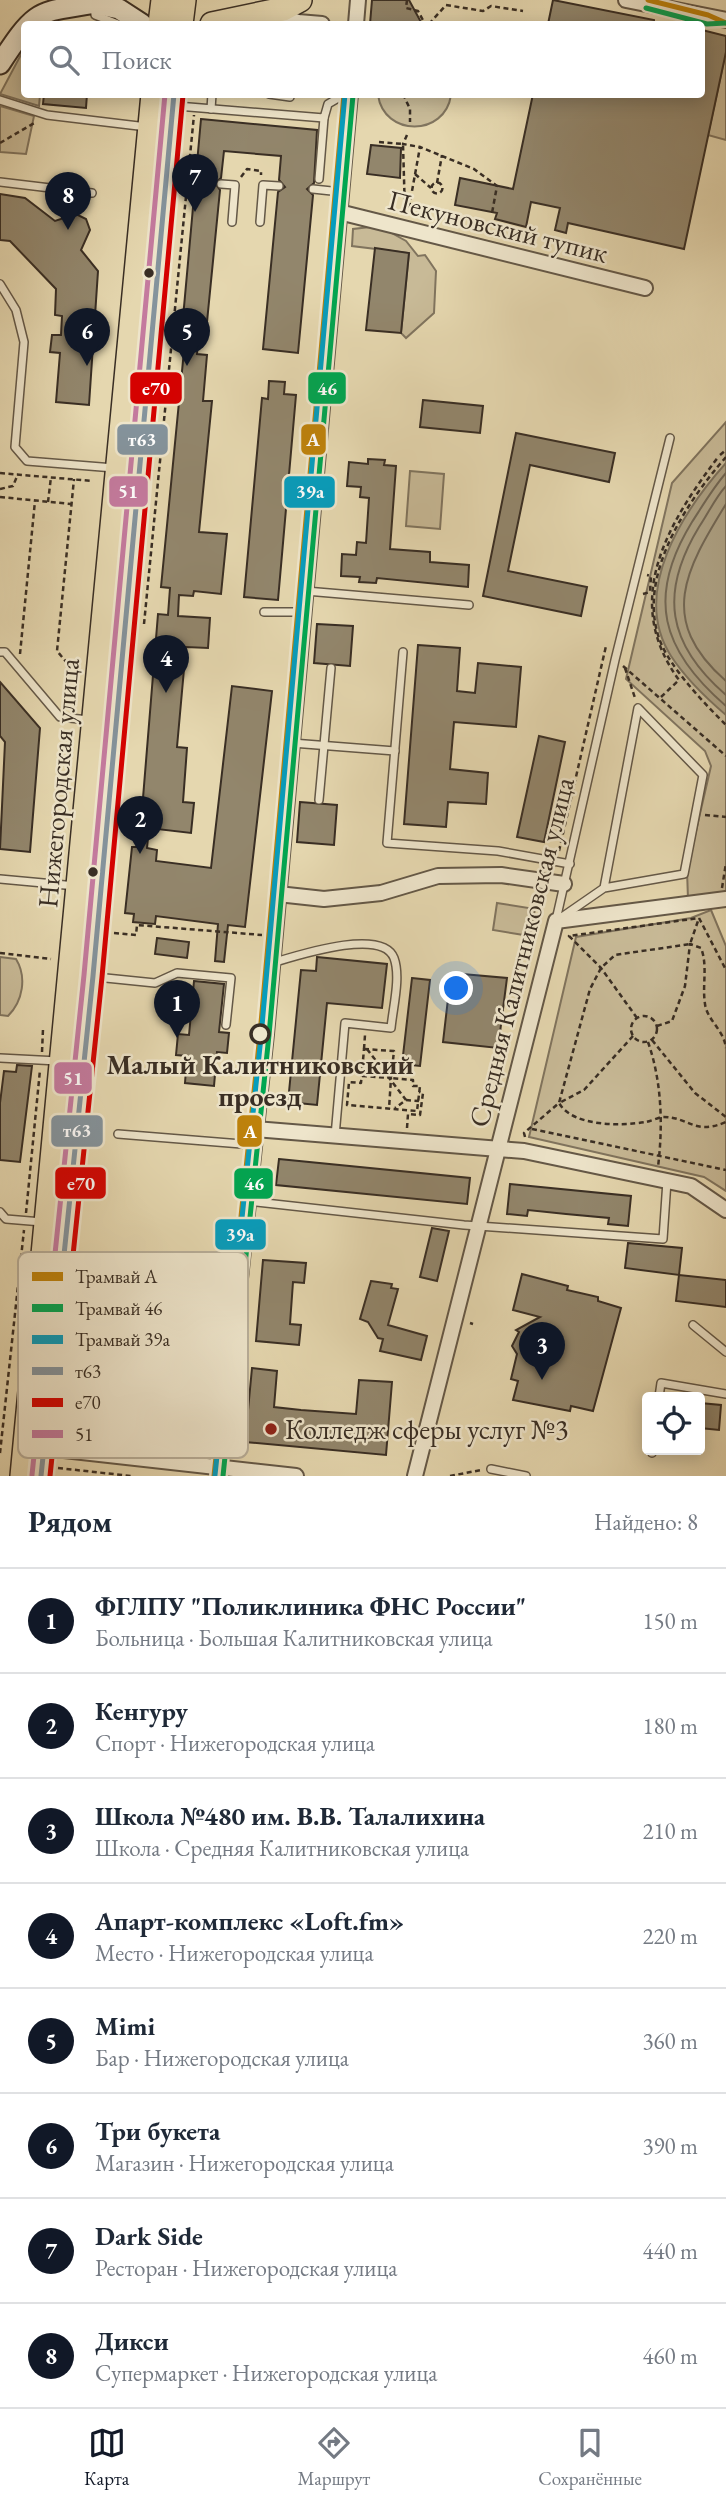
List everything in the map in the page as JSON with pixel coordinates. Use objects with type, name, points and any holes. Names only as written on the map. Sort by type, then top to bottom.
[{"type":"main road","points":[[160,21],[163,0]]},
{"type":"main road","points":[[181,21],[184,0]]},
{"type":"main road","points":[[220,21],[266,4],[300,0]]},
{"type":"main road","name":"Нижегородская улица","points":[[36,1252],[36,1222],[52,1060],[79,886],[150,128],[167,98]]},
{"type":"main road","name":"Нижегородская улица","points":[[59,1252],[93,976],[167,98]]},
{"type":"main road","name":"Нижегородская улица","points":[[22,1476],[30,1458]]},
{"type":"street","points":[[356,21],[358,0]]},
{"type":"street","points":[[627,0],[726,20]]},
{"type":"street","points":[[26,21],[36,11],[57,5],[103,2],[137,21]]},
{"type":"street","points":[[266,4],[296,21]]},
{"type":"street","points":[[0,64],[21,26]]},
{"type":"street","points":[[243,1252],[272,963],[350,98]]},
{"type":"street","name":"Пекуновский тупик","points":[[339,212],[645,288]]},
{"type":"street","points":[[278,894],[324,899],[381,893],[438,876],[501,875],[564,884]]},
{"type":"street","points":[[556,921],[724,896]]},
{"type":"street","name":"Средняя Калитниковская улица","points":[[415,1476],[556,921]]},
{"type":"street","points":[[256,1129],[498,1148],[660,1178],[705,1192],[726,1210]]},
{"type":"street","points":[[120,1458],[220,1471],[296,1476]]},
{"type":"lane","points":[[103,2],[95,15],[110,21]]},
{"type":"lane","points":[[167,98],[211,109],[324,118]]},
{"type":"lane","points":[[211,109],[212,98]]},
{"type":"lane","points":[[319,178],[324,118],[328,104],[338,98]]},
{"type":"lane","points":[[0,100],[47,115],[150,128]]},
{"type":"lane","points":[[0,182],[92,193]]},
{"type":"lane","points":[[221,184],[235,185],[232,222]]},
{"type":"lane","points":[[260,222],[262,186],[279,186]]},
{"type":"lane","points":[[313,189],[341,191]]},
{"type":"lane","points":[[0,284],[16,310],[24,342],[15,447],[27,461],[118,468]]},
{"type":"lane","name":"Средняя Калитниковская улица","points":[[556,921],[615,660],[670,438]]},
{"type":"lane","points":[[305,591],[469,605]]},
{"type":"lane","points":[[264,612],[303,612]]},
{"type":"lane","points":[[0,652],[5,652],[60,717],[94,720]]},
{"type":"lane","points":[[403,652],[387,843],[498,851],[570,864]]},
{"type":"lane","points":[[319,800],[331,668]]},
{"type":"lane","points":[[556,921],[604,888],[684,874],[694,813],[704,775],[638,708]]},
{"type":"lane","points":[[604,888],[638,708]]},
{"type":"lane","points":[[292,743],[395,751]]},
{"type":"lane","points":[[0,879],[79,886]]},
{"type":"lane","points":[[272,963],[343,945],[382,946],[390,950],[396,971],[391,1028],[345,1023],[335,1136]]},
{"type":"lane","points":[[93,976],[155,983],[177,973],[231,978],[226,1025]]},
{"type":"lane","points":[[0,1058],[52,1060]]},
{"type":"lane","points":[[118,1133],[254,1145]]},
{"type":"lane","points":[[248,1201],[464,1225],[663,1238],[660,1178]]},
{"type":"lane","points":[[0,1212],[6,1219],[36,1222]]},
{"type":"lane","points":[[694,1325],[726,1352]]},
{"type":"lane","points":[[660,1392],[661,1383],[726,1394]]},
{"type":"lane","points":[[491,1469],[526,1476]]},
{"type":"path","points":[[407,0],[406,8],[418,11],[425,21]]},
{"type":"path","points":[[430,21],[446,5],[483,11],[491,6],[523,12]]},
{"type":"path","points":[[405,98],[410,109],[410,122]]},
{"type":"path","points":[[0,143],[47,115]]},
{"type":"path","points":[[407,135],[403,144],[405,213],[420,147]]},
{"type":"path","points":[[379,142],[420,147],[474,169],[497,186],[492,213]]},
{"type":"path","points":[[432,189],[437,183],[442,155]]},
{"type":"path","points":[[247,169],[261,171]]},
{"type":"path","points":[[415,174],[437,194],[442,192],[442,185],[437,183]]},
{"type":"path","points":[[679,680],[663,656],[651,616],[656,574],[664,540],[719,456],[726,450]]},
{"type":"path","points":[[726,457],[706,480],[667,543],[656,589],[654,616],[666,654],[726,725]]},
{"type":"path","points":[[0,473],[92,481]]},
{"type":"path","points":[[18,474],[13,486],[2,489],[1,498],[71,504]]},
{"type":"path","points":[[48,502],[51,477]]},
{"type":"path","points":[[73,670],[57,651],[74,479]]},
{"type":"path","points":[[19,668],[34,501]]},
{"type":"path","points":[[652,594],[643,594],[650,592],[651,576],[647,575],[656,574]]},
{"type":"path","points":[[556,861],[606,646]]},
{"type":"path","points":[[615,660],[661,696],[726,756]]},
{"type":"path","points":[[625,668],[638,708]]},
{"type":"path","points":[[661,696],[684,676]]},
{"type":"path","points":[[694,813],[726,817]]},
{"type":"path","points":[[724,896],[726,863]]},
{"type":"path","points":[[660,1178],[661,1117],[650,1041],[657,1026],[672,1021],[685,986],[690,944],[699,918]]},
{"type":"path","points":[[637,1018],[601,968],[569,936],[699,918]]},
{"type":"path","points":[[699,918],[726,970]]},
{"type":"path","points":[[114,933],[136,935],[137,925],[264,935]]},
{"type":"path","points":[[559,1103],[590,989],[601,968],[615,955],[690,944],[701,948],[705,959],[705,1004],[725,1040],[726,1048]]},
{"type":"path","points":[[0,953],[51,959]]},
{"type":"path","points":[[650,1041],[639,1042],[633,1036],[631,1026],[637,1018],[649,1017],[657,1026]]},
{"type":"path","points":[[362,1076],[413,1080],[413,1086],[420,1086],[419,1092],[423,1093],[417,1111],[347,1105],[349,1082],[361,1083],[362,1076],[366,1049],[365,1025]]},
{"type":"path","points":[[31,1252],[52,1060],[43,1029]]},
{"type":"path","points":[[524,1133],[532,1129],[559,1103],[584,1090],[633,1036]]},
{"type":"path","points":[[650,1041],[695,1093],[726,1117]]},
{"type":"path","points":[[366,1049],[394,1051],[391,1109]]},
{"type":"path","points":[[366,1049],[406,1100]]},
{"type":"path","points":[[391,1109],[406,1100],[420,1101]]},
{"type":"path","points":[[407,1128],[408,1114],[420,1115],[420,1101]]},
{"type":"path","points":[[559,1103],[571,1117],[588,1122],[647,1122],[661,1117],[693,1127],[712,1128],[726,1122]]},
{"type":"path","points":[[532,1129],[726,1170]]},
{"type":"path","points":[[0,1453],[18,1328]]},
{"type":"path","points":[[0,1404],[5,1404]]},
{"type":"path","points":[[450,1476],[491,1469]]},
{"type":"path","points":[[50,1472],[131,1476]]},
{"type":"shaded area","points":[[726,52],[726,140],[708,135]]},
{"type":"shaded area","points":[[21,55],[21,98],[40,98],[39,106],[0,94]]},
{"type":"shaded area","points":[[379,98],[450,98],[438,119],[427,125],[402,125],[391,119],[383,109]]},
{"type":"shaded area","points":[[0,106],[34,116],[26,154],[0,152]]},
{"type":"shaded area","points":[[379,226],[406,241],[418,256],[425,255],[436,271],[434,313],[406,338],[401,333],[409,253],[352,246],[353,229]]},
{"type":"shaded area","points":[[726,422],[726,892],[688,899],[687,870],[711,766],[705,751],[626,679],[672,483]]},
{"type":"shaded area","points":[[410,471],[444,474],[440,529],[406,526]]},
{"type":"shaded area","points":[[497,903],[535,909],[530,936],[493,930]]},
{"type":"shaded area","points":[[711,910],[726,946],[726,1191],[704,1177],[529,1137],[576,937],[691,918]]},
{"type":"shaded area","points":[[0,957],[16,959],[21,973],[20,996],[8,1016],[0,1015]]},
{"type":"water","points":[[726,463],[726,715],[683,673],[671,656],[660,631],[656,606],[659,579],[679,528]]},
{"type":"building","points":[[372,0],[409,0],[420,21],[370,21]]},
{"type":"building","points":[[553,0],[654,20],[654,21],[549,21]]},
{"type":"building","points":[[705,31],[726,36],[726,52],[684,249],[568,223],[566,233],[555,230],[560,208],[531,202],[526,227],[495,219],[497,213],[455,205],[460,178],[513,189],[532,98],[705,98]]},
{"type":"building","points":[[44,98],[87,98],[86,108],[43,104]]},
{"type":"building","points":[[201,119],[317,130],[314,183],[307,189],[313,195],[298,353],[263,349],[278,192],[285,187],[279,180],[281,156],[224,151],[221,178],[215,183],[220,190],[206,332],[199,331],[197,354],[207,355],[203,401],[212,401],[199,532],[227,534],[221,594],[194,591],[193,596],[179,595],[178,616],[210,618],[208,648],[186,647],[177,747],[187,748],[183,802],[194,803],[191,833],[149,828],[147,848],[157,850],[156,861],[211,868],[232,686],[272,691],[245,927],[228,925],[224,962],[215,961],[218,924],[156,916],[155,924],[133,922],[134,914],[125,913],[132,847],[139,847],[158,614],[168,615],[170,588],[161,587],[186,330],[182,329]]},
{"type":"building","points":[[371,145],[401,148],[400,178],[367,174]]},
{"type":"building","points":[[0,194],[25,198],[55,221],[76,214],[86,219],[90,230],[81,250],[98,271],[89,405],[56,402],[60,353],[50,352],[52,335],[61,335],[62,316],[55,315],[56,289],[10,241],[0,240]]},
{"type":"building","points":[[375,248],[409,253],[401,333],[366,330]]},
{"type":"building","points":[[269,381],[285,382],[284,394],[296,395],[278,600],[244,597],[262,398],[268,399]]},
{"type":"building","points":[[423,400],[483,406],[480,433],[420,427]]},
{"type":"building","points":[[516,433],[615,453],[609,482],[530,465],[508,571],[587,587],[581,616],[483,596]]},
{"type":"building","points":[[368,459],[385,460],[384,465],[396,466],[390,549],[430,552],[430,562],[469,565],[468,587],[377,578],[376,583],[359,582],[360,577],[341,576],[342,554],[356,555],[357,542],[366,543],[369,498],[360,497],[361,487],[347,486],[349,462],[368,464]]},
{"type":"building","points":[[317,624],[353,626],[350,666],[314,663]]},
{"type":"building","points":[[418,645],[460,648],[457,691],[475,693],[478,663],[521,667],[516,727],[454,722],[450,769],[488,773],[486,804],[448,802],[446,827],[404,824]]},
{"type":"building","points":[[0,682],[40,728],[30,852],[0,849],[5,742],[0,736]]},
{"type":"building","points":[[539,736],[565,742],[544,842],[517,837]]},
{"type":"building","points":[[300,802],[337,805],[334,845],[297,842]]},
{"type":"building","points":[[157,938],[189,942],[187,958],[155,954]]},
{"type":"building","points":[[317,957],[387,964],[382,1008],[327,1003],[317,1105],[288,1102],[301,970],[316,971]]},
{"type":"building","points":[[451,973],[507,978],[498,1048],[443,1042]]},
{"type":"building","points":[[412,978],[430,980],[420,1066],[402,1064]]},
{"type":"building","points":[[194,981],[224,984],[219,1032],[229,1033],[227,1053],[217,1052],[214,1086],[185,1083],[187,1056],[176,1055],[178,1034],[189,1035]]},
{"type":"building","points":[[17,1065],[32,1066],[20,1162],[0,1160],[0,1103],[4,1071],[16,1072]]},
{"type":"building","points":[[279,1159],[470,1178],[467,1204],[276,1185]]},
{"type":"building","points":[[510,1184],[631,1196],[628,1226],[608,1224],[609,1218],[528,1210],[527,1216],[507,1214]]},
{"type":"building","points":[[432,1228],[449,1231],[437,1281],[420,1277]]},
{"type":"building","points":[[628,1243],[682,1248],[679,1275],[625,1268]]},
{"type":"building","points":[[263,1260],[306,1263],[304,1283],[293,1282],[290,1324],[301,1325],[299,1345],[256,1341]]},
{"type":"building","points":[[522,1274],[568,1286],[567,1290],[598,1297],[598,1301],[621,1308],[593,1411],[571,1406],[570,1411],[513,1400],[518,1381],[511,1379],[517,1354],[512,1346],[519,1332],[516,1330],[540,1317],[513,1310]]},
{"type":"building","points":[[679,1275],[726,1280],[726,1307],[676,1301]]},
{"type":"building","points":[[371,1281],[392,1284],[391,1288],[398,1289],[388,1325],[427,1336],[421,1360],[380,1351],[383,1339],[378,1338],[368,1322],[360,1319]]},
{"type":"building","points":[[252,1368],[277,1371],[274,1407],[301,1410],[356,1414],[359,1380],[392,1382],[386,1455],[248,1442]]},
{"type":"building","points":[[705,1403],[721,1405],[719,1430],[705,1429]]},
{"type":"tram line","name":"А","points":[[648,0],[708,15],[726,23]]},
{"type":"tram line","name":"46","points":[[646,8],[696,21]]},
{"type":"tram line","name":"46","points":[[705,23],[726,23]]},
{"type":"tram line","name":"А","points":[[237,1252],[260,1034],[344,98]]},
{"type":"tram line","name":"39а","points":[[238,1252],[261,1037],[345,98]]},
{"type":"tram line","name":"46","points":[[246,1252],[269,1035],[353,98]]},
{"type":"tram line","name":"А","points":[[214,1476],[216,1458]]},
{"type":"tram line","name":"39а","points":[[215,1475],[217,1458]]},
{"type":"tram line","name":"46","points":[[223,1476],[225,1458]]},
{"type":"transit line","name":"51","points":[[55,1252],[84,975],[165,98]]},
{"type":"transit line","name":"т63","points":[[64,1252],[93,976],[174,98]]},
{"type":"transit line","name":"е70","points":[[73,1252],[102,977],[183,98]]},
{"type":"transit line","name":"51","points":[[32,1475],[34,1458]]},
{"type":"transit line","name":"т63","points":[[41,1476],[43,1458]]},
{"type":"transit line","name":"е70","points":[[50,1476],[52,1458]]},
{"type":"place","name":"Dark Side","points":[[195,212]]},
{"type":"place","name":"Дикси","points":[[68,230]]},
{"type":"place","name":"Три букета","points":[[87,366]]},
{"type":"place","name":"Mimi","points":[[187,366]]},
{"type":"place","name":"Апарт-комплекс «Loft.fm»","points":[[166,693]]},
{"type":"place","name":"Кенгуру","points":[[140,854]]},
{"type":"place","name":"Малый Калитниковский проезд","points":[[260,1034]]},
{"type":"place","name":"ФГЛПУ \"Поликлиника ФНС России\"","points":[[177,1038]]},
{"type":"place","name":"Школа №480 им. В.В. Талалихина","points":[[542,1380]]},
{"type":"place","name":"Колледж сферы услуг №3","points":[[271,1429]]}]
